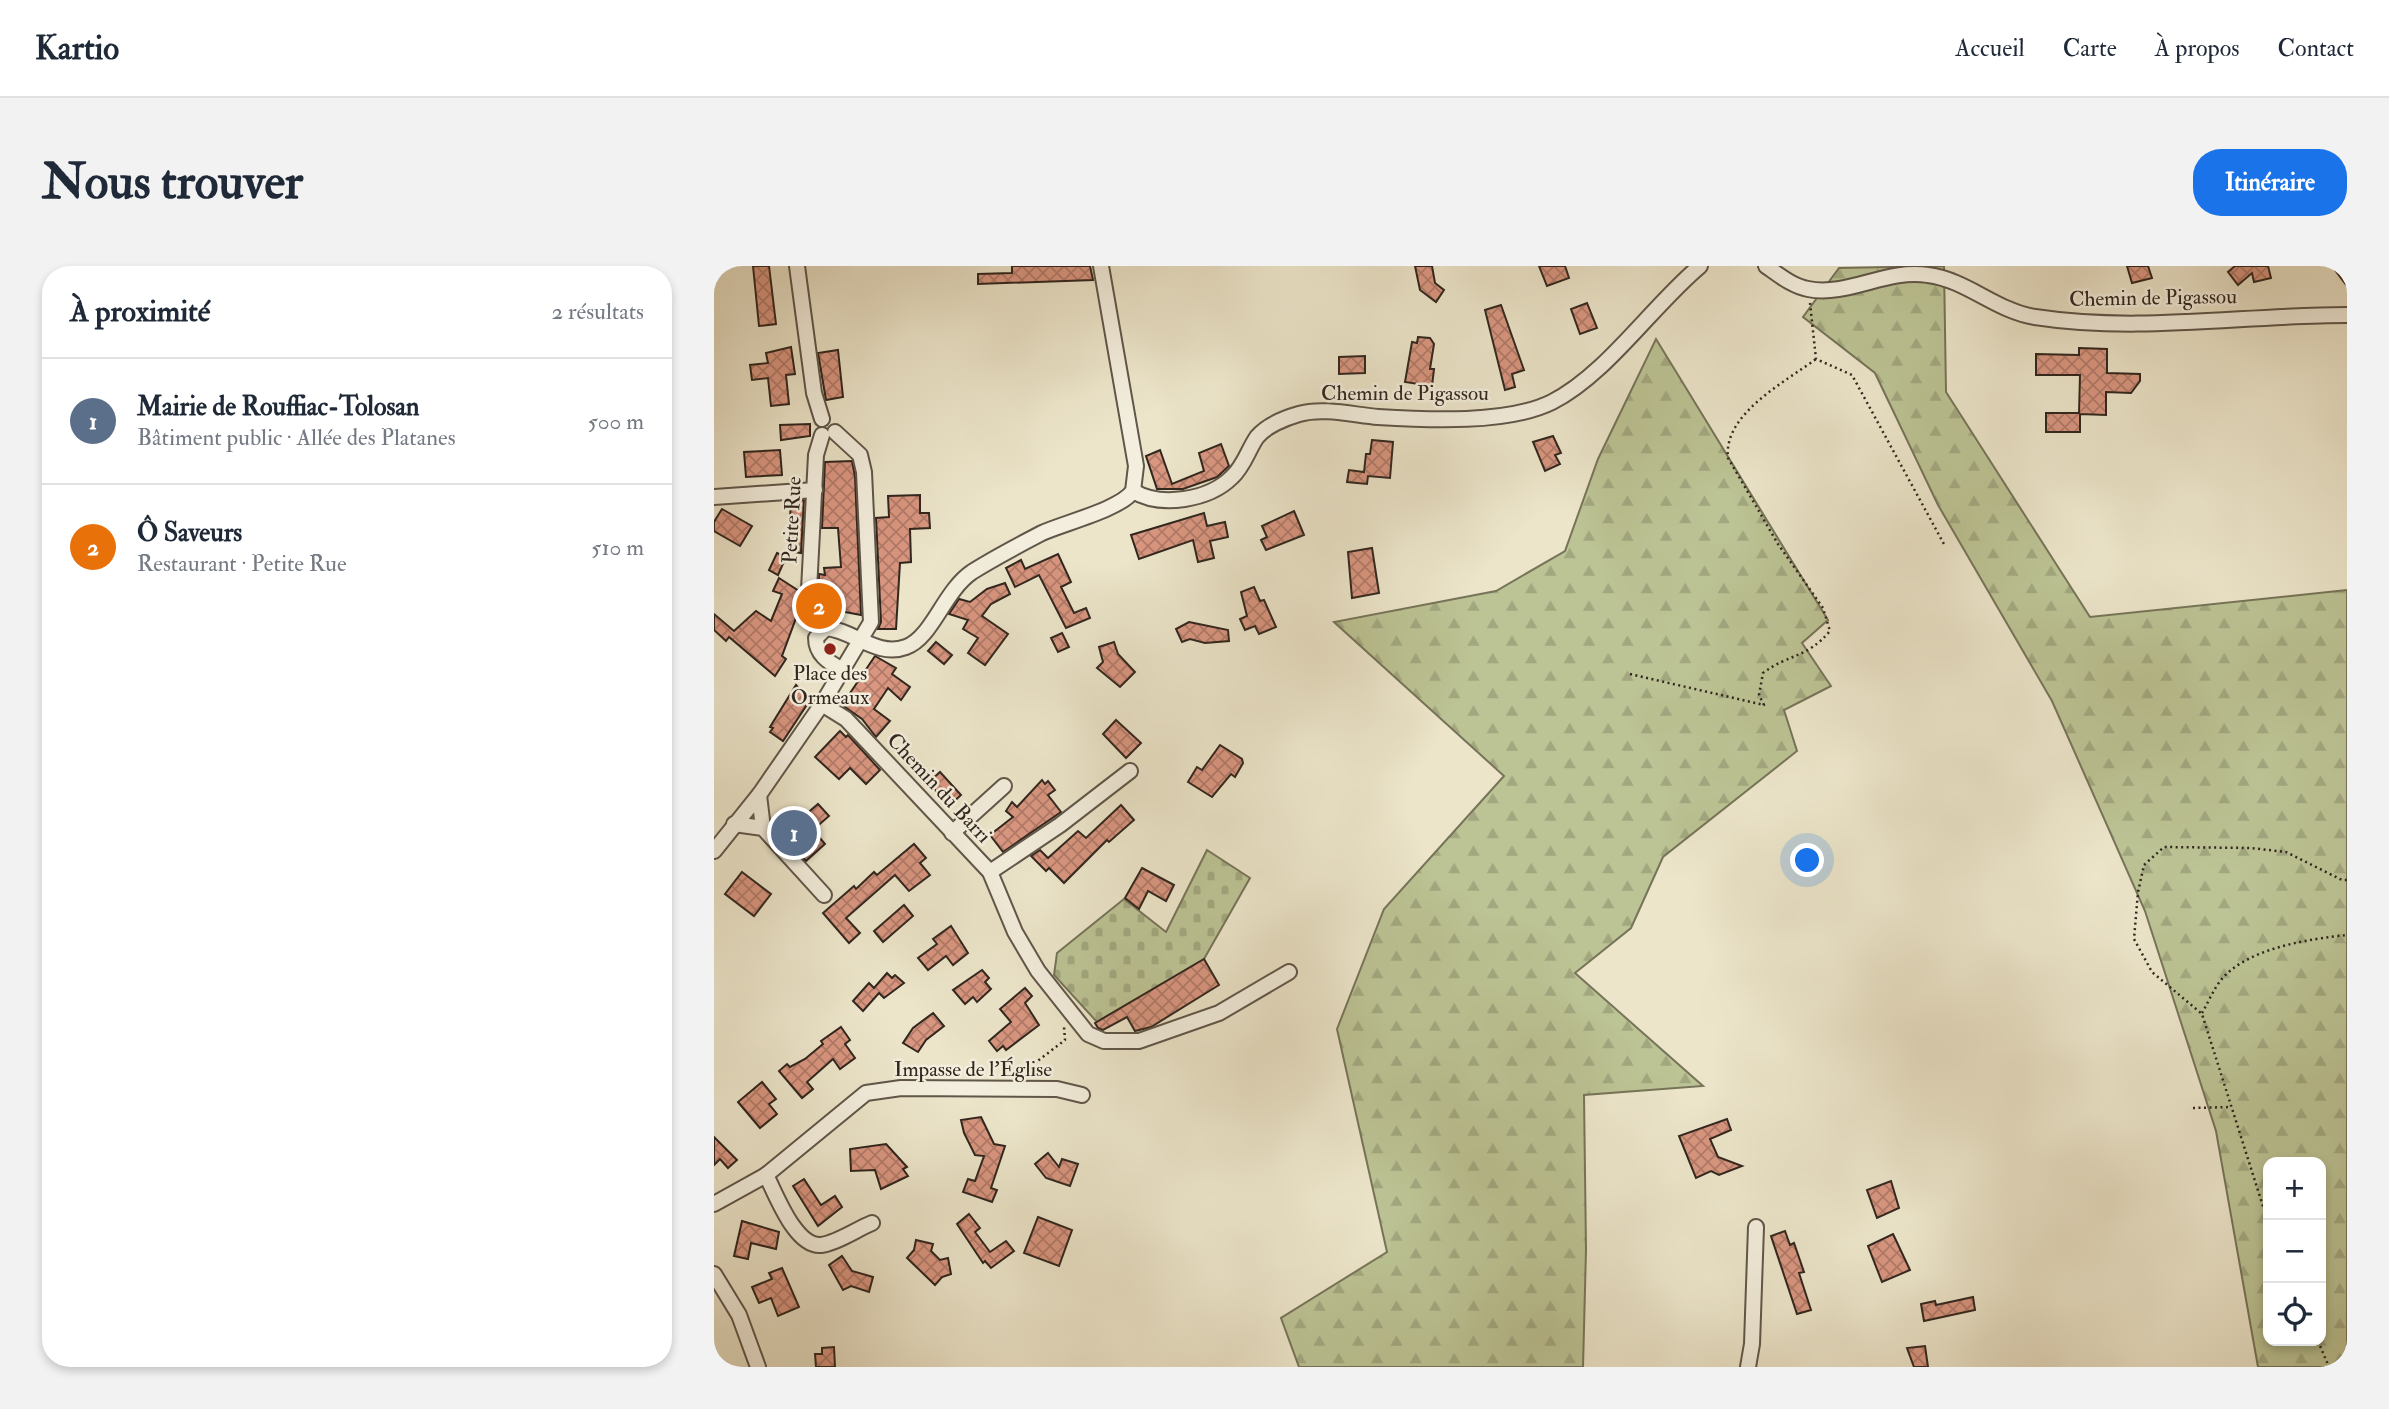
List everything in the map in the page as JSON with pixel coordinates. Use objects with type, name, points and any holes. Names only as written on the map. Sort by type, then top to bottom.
[{"type":"street","points":[[714,851],[759,795],[822,704],[871,622],[864,472],[860,455],[828,433],[835,421],[829,417],[822,419],[814,393],[797,266]]},
{"type":"street","points":[[841,669],[819,653],[816,638],[820,631],[836,629],[859,641],[890,648],[903,648],[914,644],[923,636],[947,595],[971,573],[1049,530],[1119,503],[1133,491],[1136,466],[1101,266]]},
{"type":"street","name":"Chemin de Pigassou","points":[[1133,491],[1155,500],[1168,500],[1224,485],[1247,458],[1258,436],[1276,423],[1302,413],[1471,416],[1511,414],[1552,402],[1584,379],[1700,266]]},
{"type":"street","points":[[1766,266],[1788,281],[1808,289]]},
{"type":"street","name":"Chemin de Pigassou","points":[[1808,289],[1833,289],[1896,273],[1926,274],[1953,280],[1989,300],[2031,316],[2085,324],[2187,324],[2289,315],[2347,315]]},
{"type":"street","name":"Petite Rue","points":[[820,631],[808,608],[816,455],[828,433]]},
{"type":"street","points":[[714,497],[815,489]]},
{"type":"street","name":"Chemin du Barri","points":[[822,704],[846,719],[990,872],[1060,825],[1130,771]]},
{"type":"street","points":[[952,833],[1003,786]]},
{"type":"street","points":[[759,795],[763,828],[824,895]]},
{"type":"street","points":[[734,824],[763,828]]},
{"type":"street","points":[[990,872],[1015,932],[1038,971],[1077,1023],[1104,1041],[1139,1041],[1219,1013],[1289,972]]},
{"type":"street","name":"Impasse de l'Église","points":[[714,1204],[766,1174],[866,1093],[901,1088],[1057,1089],[1082,1095]]},
{"type":"street","points":[[766,1174],[799,1236],[809,1243],[822,1245],[872,1223]]},
{"type":"street","points":[[1748,1367],[1752,1344],[1756,1227]]},
{"type":"street","points":[[714,1274],[739,1315],[758,1367]]},
{"type":"path","points":[[1808,289],[1816,359]]},
{"type":"path","points":[[1816,359],[1852,375],[1945,546]]},
{"type":"path","points":[[1630,674],[1764,705],[1759,695],[1763,673],[1779,661],[1808,653],[1830,631],[1823,608],[1778,544],[1728,458],[1726,447],[1728,437],[1746,412],[1816,359]]},
{"type":"path","points":[[2267,1220],[2202,1014],[2152,972],[2134,939],[2138,892],[2144,865],[2164,847],[2251,848],[2286,852],[2347,880]]},
{"type":"path","points":[[2202,1014],[2222,979],[2245,962],[2298,940],[2347,935]]},
{"type":"path","points":[[1031,1089],[1035,1063],[1065,1040],[1063,1023]]},
{"type":"path","points":[[2193,1108],[2231,1107]]},
{"type":"path","points":[[2320,1346],[2329,1367]]},
{"type":"green space","points":[[1944,266],[1946,392],[2090,617],[2347,590],[2347,1367],[2258,1367],[2216,1131],[2145,911],[2052,701],[1938,505],[1875,373],[1803,317],[1839,268]]},
{"type":"green space","points":[[1656,339],[1828,620],[1802,643],[1831,686],[1784,710],[1797,751],[1663,857],[1631,928],[1575,973],[1703,1086],[1584,1095],[1586,1250],[1583,1367],[1299,1367],[1281,1318],[1387,1252],[1337,1029],[1384,909],[1504,776],[1334,622],[1496,591],[1565,551],[1598,459]]},
{"type":"green space","points":[[1207,850],[1250,878],[1204,959],[1097,1022],[1054,975],[1057,953],[1124,899],[1166,932]]},
{"type":"building","points":[[753,266],[769,266],[776,324],[759,326]]},
{"type":"building","points":[[1012,266],[1090,266],[1093,280],[978,284],[978,274],[1012,273]]},
{"type":"building","points":[[1415,266],[1432,266],[1435,283],[1444,290],[1436,302],[1420,290]]},
{"type":"building","points":[[1539,266],[1565,266],[1569,278],[1547,286]]},
{"type":"building","points":[[2127,266],[2148,266],[2152,278],[2132,283]]},
{"type":"building","points":[[2235,266],[2268,266],[2271,278],[2254,282],[2252,273],[2238,285],[2228,272]]},
{"type":"building","points":[[2332,266],[2347,266],[2347,286]]},
{"type":"building","points":[[1587,303],[1597,328],[1580,334],[1571,309]]},
{"type":"building","points":[[1501,305],[1524,370],[1512,374],[1515,387],[1505,390],[1485,310]]},
{"type":"building","points":[[1418,337],[1430,338],[1434,344],[1430,369],[1434,369],[1432,386],[1405,382],[1412,342],[1417,343]]},
{"type":"building","points":[[791,347],[795,374],[786,375],[789,404],[771,406],[768,378],[752,380],[750,365],[768,363],[766,353]]},
{"type":"building","points":[[2079,348],[2107,349],[2107,373],[2140,374],[2140,381],[2131,393],[2106,392],[2106,415],[2080,414],[2080,432],[2046,432],[2046,413],[2079,413],[2080,375],[2036,375],[2036,354],[2079,355]]},
{"type":"building","points":[[838,350],[843,397],[826,400],[818,353]]},
{"type":"building","points":[[1365,356],[1365,373],[1339,374],[1339,357]]},
{"type":"building","points":[[810,424],[810,436],[781,440],[780,425]]},
{"type":"building","points":[[1553,436],[1561,453],[1555,455],[1560,464],[1545,471],[1533,442]]},
{"type":"building","points":[[1372,440],[1393,442],[1390,478],[1368,476],[1367,484],[1347,482],[1349,470],[1364,472],[1366,454],[1370,454]]},
{"type":"building","points":[[1221,444],[1229,466],[1217,477],[1183,489],[1157,489],[1146,456],[1160,450],[1172,484],[1204,471],[1199,453]]},
{"type":"building","points":[[780,450],[782,475],[746,477],[744,452]]},
{"type":"building","points":[[852,461],[861,615],[818,607],[819,574],[825,575],[824,568],[841,567],[838,528],[822,528],[825,462]]},
{"type":"building","points":[[920,495],[920,513],[929,513],[930,528],[910,529],[911,562],[900,563],[896,629],[878,629],[881,622],[876,518],[889,517],[888,496]]},
{"type":"building","points":[[804,500],[801,553],[788,551],[791,501]]},
{"type":"building","points":[[722,509],[752,526],[740,546],[714,531],[714,522]]},
{"type":"building","points":[[1294,511],[1304,535],[1266,550],[1261,540],[1267,537],[1262,526]]},
{"type":"building","points":[[1204,513],[1207,526],[1225,522],[1228,537],[1210,541],[1214,558],[1198,562],[1193,540],[1139,559],[1131,535]]},
{"type":"building","points":[[1372,548],[1379,593],[1352,598],[1348,552]]},
{"type":"building","points":[[777,553],[786,557],[778,575],[769,570]]},
{"type":"building","points":[[1058,554],[1071,582],[1061,587],[1074,613],[1086,608],[1090,618],[1066,628],[1039,575],[1015,587],[1006,568],[1021,560],[1025,569]]},
{"type":"building","points":[[779,578],[799,591],[799,610],[782,656],[786,659],[775,676],[729,637],[726,641],[714,630],[714,614],[734,631],[756,611],[771,621],[782,594],[773,591]]},
{"type":"building","points":[[1005,583],[1010,594],[991,604],[982,616],[1008,634],[985,665],[968,653],[978,638],[963,629],[968,620],[949,614],[959,599],[970,602],[987,589]]},
{"type":"building","points":[[1254,587],[1260,601],[1264,600],[1276,627],[1259,634],[1255,626],[1245,630],[1240,619],[1247,616],[1241,592]]},
{"type":"building","points":[[1189,622],[1228,630],[1229,641],[1205,643],[1190,639],[1182,642],[1176,629]]},
{"type":"building","points":[[1062,633],[1069,647],[1058,652],[1051,638]]},
{"type":"building","points":[[936,642],[952,655],[944,664],[928,651]]},
{"type":"building","points":[[1114,642],[1118,654],[1135,672],[1120,687],[1097,668],[1103,662],[1099,647]]},
{"type":"building","points":[[875,656],[896,668],[892,674],[910,687],[901,700],[888,688],[874,709],[890,721],[876,737],[862,719],[842,705]]},
{"type":"building","points":[[796,685],[810,700],[783,741],[770,732],[773,728],[770,727]]},
{"type":"building","points":[[1116,720],[1141,743],[1126,758],[1103,734]]},
{"type":"building","points":[[840,731],[846,737],[848,735],[880,770],[866,784],[850,768],[839,779],[815,757]]},
{"type":"building","points":[[1220,745],[1242,759],[1243,763],[1235,777],[1231,774],[1212,797],[1188,782],[1197,767],[1202,770]]},
{"type":"building","points":[[940,772],[961,795],[948,807],[929,782]]},
{"type":"building","points":[[1042,780],[1045,784],[1048,781],[1055,790],[1048,795],[1061,812],[1003,852],[990,835],[1013,817],[1006,811],[1012,802],[1017,807]]},
{"type":"building","points":[[818,804],[829,816],[813,830],[825,844],[806,861],[782,835]]},
{"type":"building","points":[[1121,805],[1134,820],[1109,842],[1107,840],[1064,883],[1049,868],[1046,871],[1031,856],[1040,850],[1048,858],[1078,831],[1086,838]]},
{"type":"building","points":[[914,844],[926,858],[920,863],[930,875],[909,891],[895,875],[846,918],[860,933],[849,943],[823,913],[854,886],[856,889],[874,872],[877,875]]},
{"type":"building","points":[[1142,868],[1174,885],[1166,901],[1148,891],[1139,909],[1125,898]]},
{"type":"building","points":[[742,872],[771,894],[754,916],[725,894]]},
{"type":"building","points":[[904,905],[913,916],[883,942],[874,931]]},
{"type":"building","points":[[951,926],[968,953],[953,965],[946,956],[928,970],[918,958],[937,944],[933,939]]},
{"type":"building","points":[[1204,959],[1219,985],[1151,1027],[1135,1031],[1127,1017],[1103,1030],[1098,1028],[1095,1023]]},
{"type":"building","points":[[982,970],[989,978],[985,982],[991,989],[977,1002],[973,997],[965,1004],[953,990]]},
{"type":"building","points":[[887,973],[892,978],[895,975],[904,983],[884,998],[879,993],[863,1011],[853,1001],[869,983],[874,988]]},
{"type":"building","points":[[1025,988],[1032,996],[1025,1003],[1039,1025],[1006,1050],[1003,1046],[997,1051],[989,1041],[1011,1022],[1000,1009]]},
{"type":"building","points":[[933,1013],[944,1026],[926,1040],[918,1052],[903,1043],[913,1028]]},
{"type":"building","points":[[841,1027],[850,1040],[845,1044],[855,1058],[840,1069],[833,1059],[807,1082],[813,1089],[802,1098],[779,1071],[787,1064],[790,1067],[805,1059],[823,1044],[821,1041]]},
{"type":"building","points":[[762,1082],[776,1099],[769,1104],[777,1114],[760,1128],[738,1102]]},
{"type":"building","points":[[981,1117],[994,1144],[1005,1146],[991,1188],[997,1190],[992,1202],[963,1192],[968,1179],[975,1181],[984,1156],[975,1155],[961,1120]]},
{"type":"building","points":[[1727,1119],[1731,1130],[1710,1139],[1718,1157],[1742,1166],[1719,1175],[1711,1171],[1696,1178],[1679,1136]]},
{"type":"building","points":[[714,1137],[737,1160],[728,1168],[720,1159],[714,1165]]},
{"type":"building","points":[[886,1144],[907,1167],[903,1169],[908,1176],[881,1189],[875,1170],[851,1171],[850,1149]]},
{"type":"building","points":[[1048,1153],[1059,1167],[1062,1159],[1078,1164],[1070,1186],[1046,1178],[1035,1164]]},
{"type":"building","points":[[804,1179],[821,1205],[835,1196],[842,1207],[818,1226],[793,1186]]},
{"type":"building","points":[[1891,1181],[1899,1208],[1877,1218],[1867,1190]]},
{"type":"building","points":[[969,1214],[980,1228],[975,1232],[990,1252],[1006,1241],[1014,1251],[991,1268],[985,1261],[983,1263],[957,1224]]},
{"type":"building","points":[[1038,1217],[1072,1230],[1059,1266],[1024,1253]]},
{"type":"building","points":[[742,1221],[779,1232],[776,1249],[751,1243],[748,1259],[734,1256]]},
{"type":"building","points":[[1785,1231],[1790,1245],[1794,1243],[1804,1272],[1799,1273],[1811,1310],[1797,1314],[1771,1236]]},
{"type":"building","points":[[1893,1234],[1910,1270],[1882,1282],[1868,1246]]},
{"type":"building","points":[[916,1240],[933,1244],[931,1251],[940,1260],[948,1258],[951,1274],[942,1277],[935,1285],[907,1258],[914,1250]]},
{"type":"building","points":[[842,1256],[852,1271],[873,1277],[869,1292],[851,1286],[843,1290],[829,1265]]},
{"type":"building","points":[[782,1268],[799,1307],[778,1316],[771,1298],[759,1303],[752,1287],[772,1279],[769,1273]]},
{"type":"building","points":[[1973,1297],[1975,1310],[1924,1321],[1921,1304],[1935,1301],[1936,1305]]},
{"type":"building","points":[[1925,1346],[1928,1367],[1914,1367],[1907,1348]]},
{"type":"building","points":[[834,1347],[835,1367],[816,1367],[815,1354],[822,1354],[822,1348]]},
{"type":"place","name":"Ô Saveurs","points":[[819,606]]},
{"type":"place","name":"Place des Ormeaux","points":[[830,649]]},
{"type":"place","name":"Mairie de Rouffiac-Tolosan","points":[[794,833]]}]
